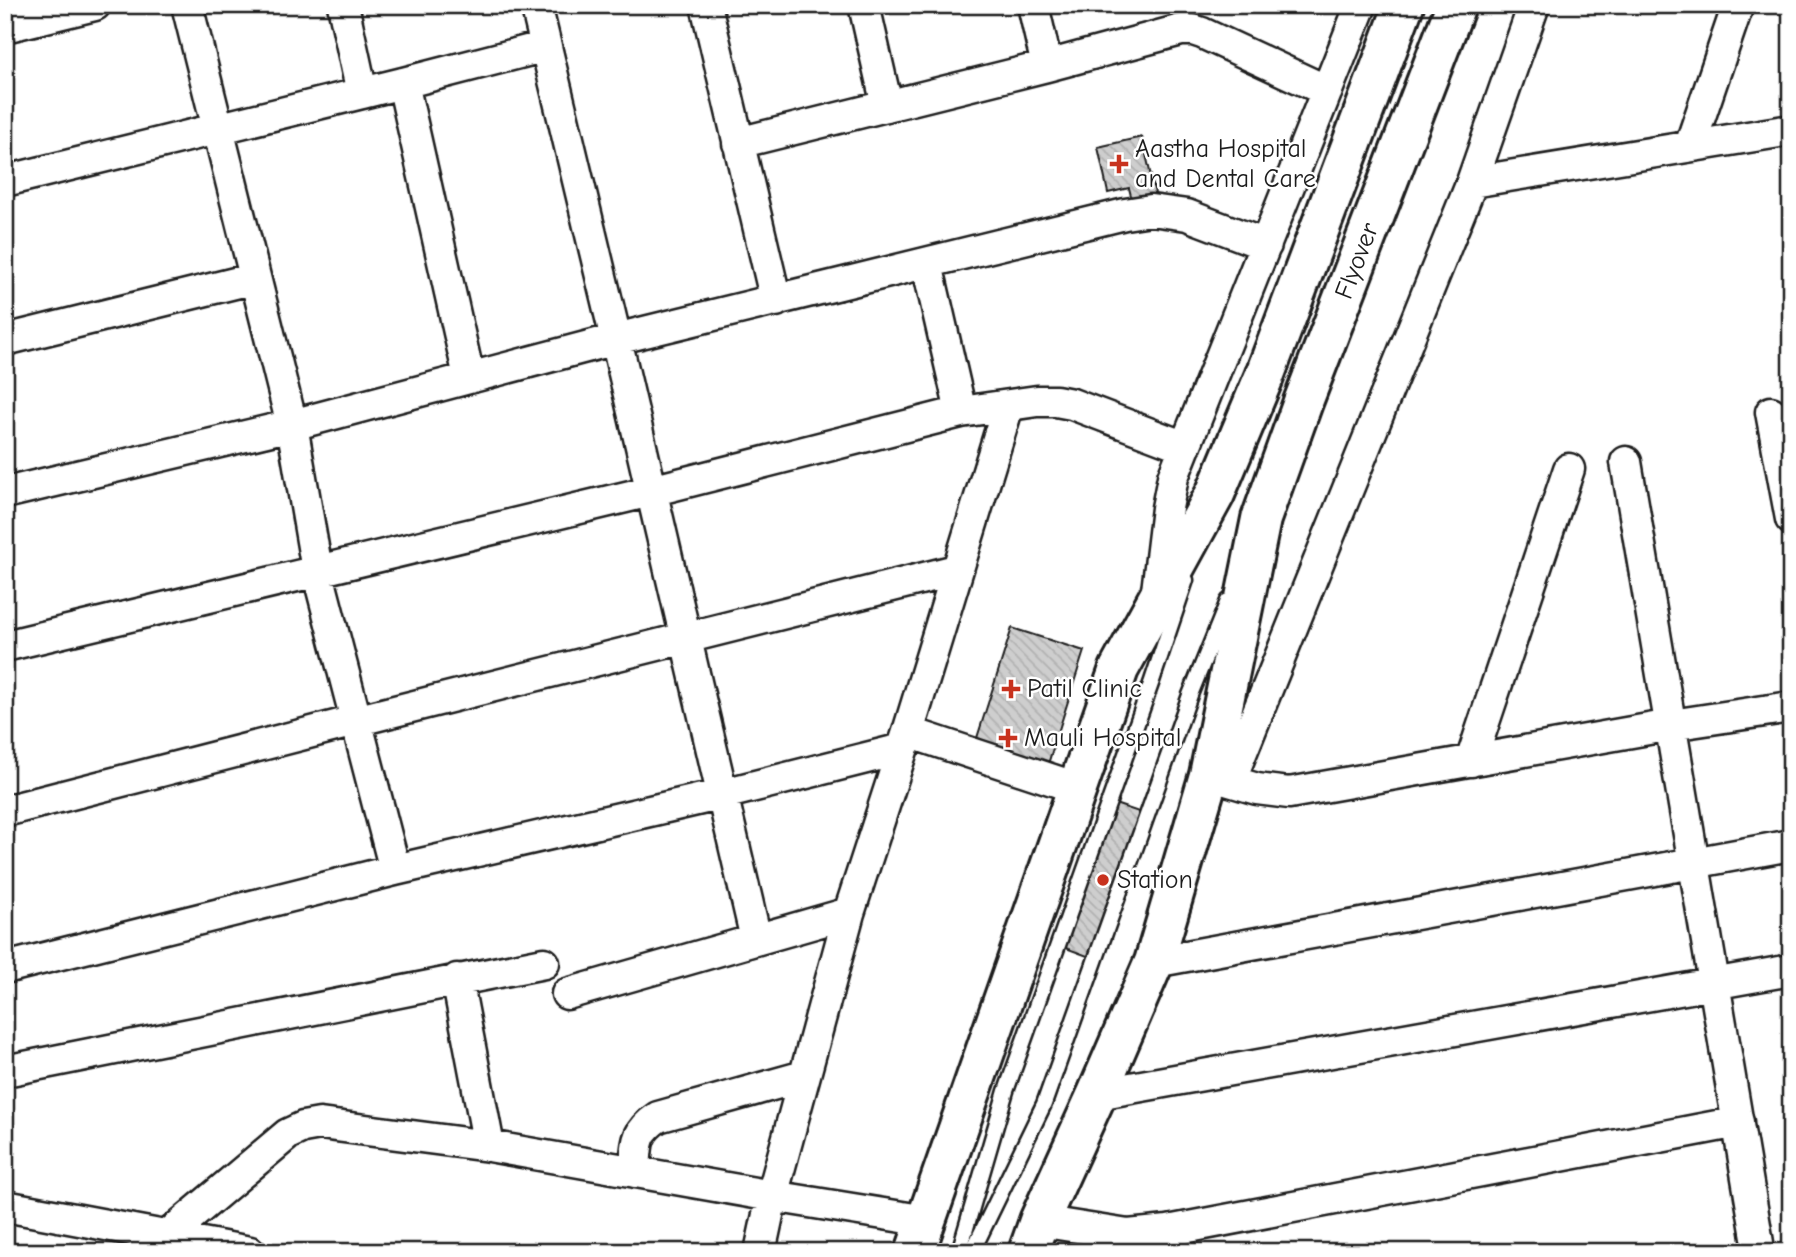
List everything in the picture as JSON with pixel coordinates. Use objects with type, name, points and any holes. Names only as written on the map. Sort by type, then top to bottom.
[{"type":"main road","name":"Flyover","points":[[921,1236],[1119,669],[1215,494],[1264,377],[1404,5]]},
{"type":"main road","name":"Flyover","points":[[1033,1237],[1154,962],[1219,778],[1261,519],[1303,402],[1456,5]]},
{"type":"street","points":[[5,27],[95,5]]},
{"type":"street","points":[[187,5],[292,425],[317,570],[395,870]]},
{"type":"street","points":[[343,5],[362,93]]},
{"type":"street","points":[[536,5],[617,339],[650,491],[756,939]]},
{"type":"street","points":[[706,5],[776,301]]},
{"type":"street","points":[[864,5],[887,106]]},
{"type":"street","points":[[1032,5],[1047,66]]},
{"type":"street","points":[[1156,602],[1173,477],[1362,5]]},
{"type":"street","points":[[1534,5],[1472,182],[1219,778],[1257,789],[1289,793],[1791,706]]},
{"type":"street","points":[[1690,146],[1738,5]]},
{"type":"street","points":[[738,143],[1047,66],[1170,32],[1190,18],[1202,33],[1327,91]]},
{"type":"street","points":[[5,181],[546,46]]},
{"type":"street","points":[[403,83],[469,377]]},
{"type":"street","points":[[1472,182],[1791,130]]},
{"type":"street","points":[[5,493],[292,425],[617,339],[1125,214],[1151,210],[1187,215],[1266,244]]},
{"type":"street","points":[[927,264],[961,412]]},
{"type":"street","points":[[5,340],[255,278]]},
{"type":"street","points":[[5,646],[650,491],[961,412],[1037,401],[1072,404],[1185,446]]},
{"type":"street","points":[[760,1252],[772,1196],[849,913],[1008,406]]},
{"type":"street","points":[[1771,412],[1791,519]]},
{"type":"street","points":[[1626,463],[1738,1122],[1758,1243],[1757,1252]]},
{"type":"street","points":[[1471,761],[1569,468]]},
{"type":"street","points":[[5,811],[355,720],[956,570]]},
{"type":"street","points":[[5,968],[395,870],[723,794],[905,740],[1077,788]]},
{"type":"street","points":[[1154,962],[1791,845]]},
{"type":"street","points":[[567,994],[849,913]]},
{"type":"street","points":[[5,1071],[544,963]]},
{"type":"street","points":[[1097,1094],[1791,970]]},
{"type":"street","points":[[457,979],[489,1146]]},
{"type":"street","points":[[635,1172],[641,1132],[658,1117],[804,1076]]},
{"type":"street","points":[[1033,1237],[1148,1234],[1168,1231],[1738,1122]]},
{"type":"street","points":[[149,1240],[288,1134],[303,1127],[320,1124],[489,1146],[772,1196],[921,1236]]},
{"type":"street","points":[[5,1206],[149,1240],[250,1252]]},
{"type":"lane","points":[[959,1252],[1006,1091],[1152,681],[1215,494]]},
{"type":"lane","points":[[972,1252],[1044,1104],[1190,695],[1261,519]]},
{"type":"building","points":[[1142,137],[1156,198],[1133,204],[1129,188],[1108,193],[1098,147]]},
{"type":"building","points":[[1012,628],[1084,651],[1048,764],[976,741]]},
{"type":"building","name":"Station","points":[[1115,804],[1142,813],[1090,957],[1063,947]]},
{"type":"place","name":"Aastha Hospital and Dental Care","points":[[1119,164]]},
{"type":"place","name":"Patil Clinic","points":[[1011,689]]},
{"type":"place","name":"Mauli Hospital","points":[[1008,738]]},
{"type":"place","name":"Station","points":[[1103,880]]}]
